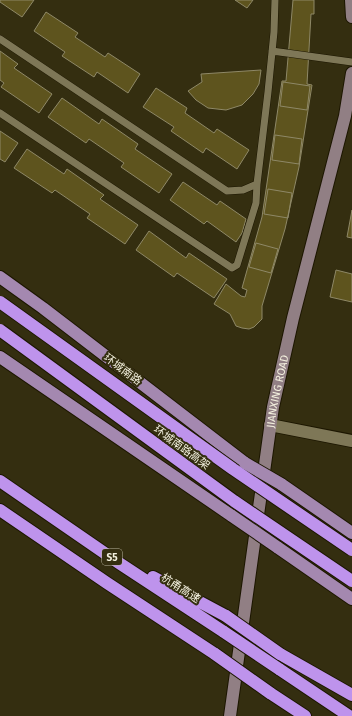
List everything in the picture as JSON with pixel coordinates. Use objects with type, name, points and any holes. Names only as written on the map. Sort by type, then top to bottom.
[{"type":"highway","name":"环城南路高架","points":[[0,302],[233,469],[352,550]]},
{"type":"highway","name":"环城南路高架","points":[[0,330],[234,501],[352,581]]},
{"type":"highway","name":"杭甬高速","points":[[0,481],[349,716]]},
{"type":"highway","name":"S5","points":[[0,510],[305,716]]},
{"type":"highway","points":[[88,541],[226,616],[280,654],[352,695]]},
{"type":"main road","name":"环城南路","points":[[0,277],[245,462],[281,484],[352,533]]},
{"type":"main road","points":[[0,357],[352,598]]},
{"type":"street","points":[[351,0],[352,17]]},
{"type":"street","name":"JIANXING ROAD","points":[[230,716],[273,407],[294,318],[349,116],[352,73]]},
{"type":"street","points":[[270,425],[352,441]]},
{"type":"lane","points":[[0,113],[232,268],[237,265],[256,203],[272,51],[275,0]]},
{"type":"lane","points":[[0,39],[227,191],[243,190],[257,184]]},
{"type":"lane","points":[[272,51],[352,62]]},
{"type":"building","points":[[0,0],[34,0],[22,17],[0,2]]},
{"type":"building","points":[[235,0],[253,0],[247,8]]},
{"type":"building","points":[[293,0],[314,0],[314,14],[311,14],[307,84],[312,85],[299,167],[285,229],[262,306],[262,319],[254,327],[249,329],[242,328],[236,326],[230,314],[214,304],[226,284],[241,296],[245,297],[247,290],[242,288],[262,217],[282,81],[286,81]]},
{"type":"building","points":[[46,12],[78,33],[75,37],[105,57],[108,53],[140,74],[128,93],[97,72],[94,77],[62,56],[65,52],[34,31]]},
{"type":"building","points":[[0,51],[18,64],[14,68],[52,94],[39,113],[1,87],[4,83],[0,80]]},
{"type":"building","points":[[261,70],[259,84],[253,94],[242,105],[226,110],[208,108],[196,100],[188,91],[202,82],[201,74]]},
{"type":"building","points":[[283,82],[310,86],[307,110],[280,106]]},
{"type":"building","points":[[156,88],[187,108],[185,113],[214,133],[217,129],[249,150],[237,169],[206,148],[203,153],[171,131],[174,127],[143,107]]},
{"type":"building","points":[[62,98],[99,124],[102,119],[138,144],[135,149],[172,174],[159,193],[121,167],[124,163],[89,139],[86,143],[48,117]]},
{"type":"building","points":[[0,131],[18,143],[5,162],[0,159]]},
{"type":"building","points":[[275,135],[302,139],[299,164],[272,160]]},
{"type":"building","points":[[27,149],[64,174],[67,169],[104,195],[100,199],[138,225],[125,244],[87,218],[90,214],[55,190],[52,193],[14,168]]},
{"type":"building","points":[[183,182],[217,205],[220,201],[246,219],[242,233],[236,242],[207,221],[204,224],[170,200]]},
{"type":"building","points":[[268,189],[292,193],[288,218],[264,214]]},
{"type":"building","points":[[352,210],[352,238],[347,237]]},
{"type":"building","points":[[149,231],[186,258],[189,253],[227,279],[214,298],[177,273],[174,277],[136,250]]},
{"type":"building","points":[[256,243],[278,249],[271,273],[249,267]]},
{"type":"building","points":[[336,270],[352,274],[352,302],[330,297]]}]
